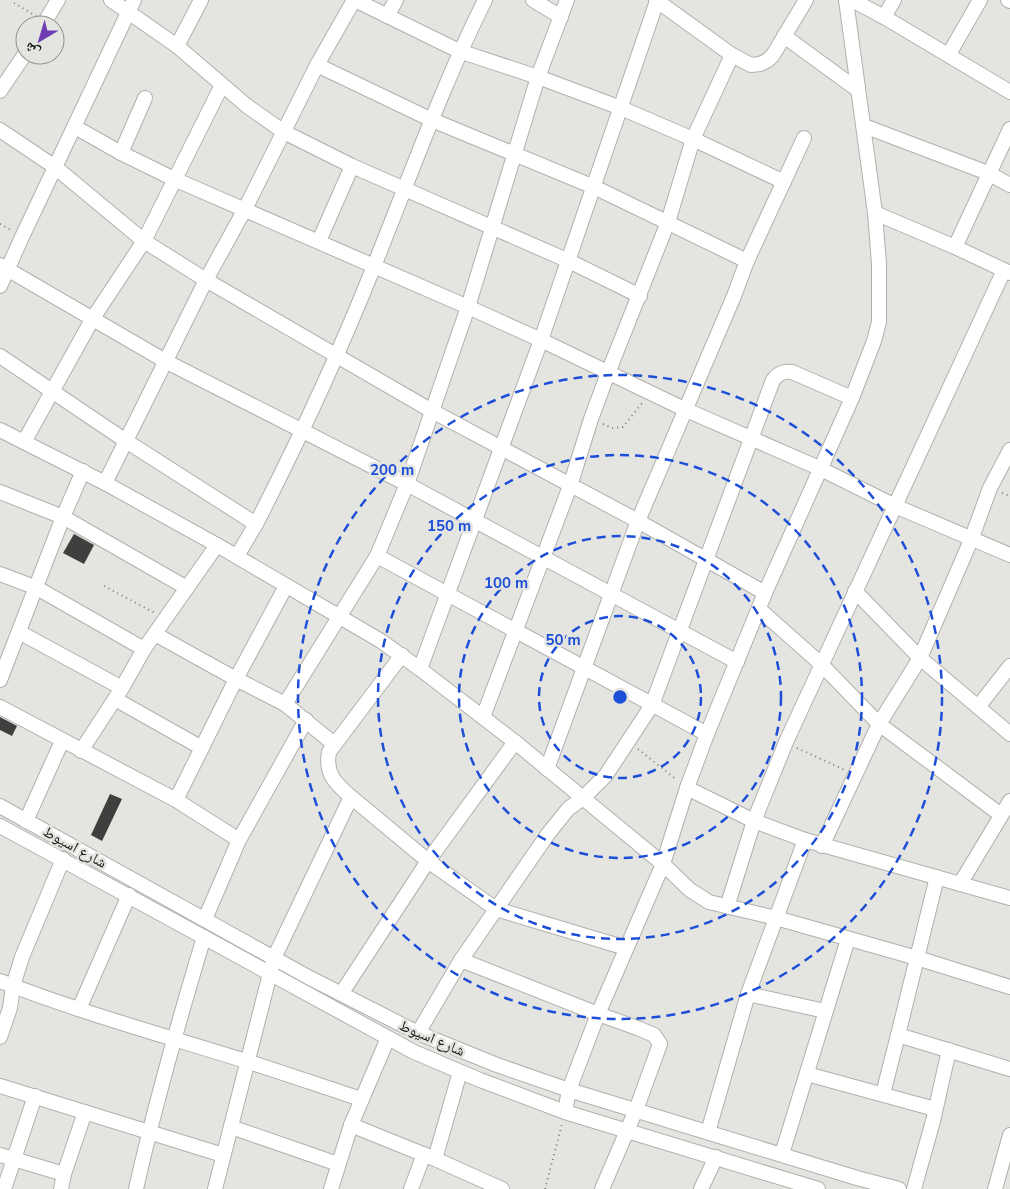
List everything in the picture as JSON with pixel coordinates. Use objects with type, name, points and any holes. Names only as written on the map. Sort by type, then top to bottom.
[{"type":"street","points":[[49,15],[58,0]]},
{"type":"street","points":[[111,0],[131,6],[222,85],[284,132],[352,166],[568,261],[640,296]]},
{"type":"street","points":[[177,46],[201,0]]},
{"type":"street","points":[[105,483],[167,362],[206,280],[245,209],[317,64],[355,0],[459,51],[621,108],[693,139],[784,182]]},
{"type":"street","points":[[387,16],[396,0]]},
{"type":"street","points":[[237,556],[256,524],[303,430],[374,267],[459,51],[485,0]]},
{"type":"street","points":[[532,0],[561,17]]},
{"type":"street","points":[[285,704],[377,556],[407,484],[468,307],[538,78],[567,0]]},
{"type":"street","points":[[420,668],[449,594],[541,340],[656,1],[732,55],[751,65],[760,64],[768,60],[806,0]]},
{"type":"street","points":[[565,1112],[569,1090],[598,1014],[663,864],[687,788],[707,734],[765,593],[819,468],[852,398],[874,342],[879,322],[879,264],[875,213],[846,0]]},
{"type":"street","points":[[852,0],[949,54],[1010,92]]},
{"type":"street","points":[[884,17],[894,0]]},
{"type":"street","points":[[949,54],[980,0]]},
{"type":"street","points":[[0,286],[4,268],[75,127],[131,6]]},
{"type":"street","points":[[784,36],[858,90]]},
{"type":"street","points":[[483,717],[570,486],[608,373],[668,222],[693,139],[732,55]]},
{"type":"street","points":[[317,64],[432,120],[594,187],[747,261]]},
{"type":"street","points":[[0,91],[18,65]]},
{"type":"street","points":[[24,442],[93,318],[144,241],[222,85]]},
{"type":"street","points":[[121,152],[145,98]]},
{"type":"street","points":[[864,126],[988,173],[1010,185]]},
{"type":"street","points":[[75,127],[174,178],[468,307],[684,409],[819,468],[895,506],[1010,555]]},
{"type":"street","points":[[955,247],[1010,129]]},
{"type":"street","points":[[0,130],[55,167],[144,241],[206,280],[432,411],[638,521],[765,593]]},
{"type":"street","points":[[547,769],[638,521],[747,261],[804,138]]},
{"type":"street","points":[[319,242],[352,166]]},
{"type":"street","points":[[727,906],[754,821],[786,742],[854,591],[1007,271],[875,213]]},
{"type":"street","points":[[4,268],[167,362],[407,484],[737,662]]},
{"type":"street","points":[[0,356],[126,441],[256,524]]},
{"type":"street","points":[[418,1033],[461,960],[563,814],[583,798],[606,775],[652,705],[773,380],[784,371],[792,372],[852,398]]},
{"type":"street","points":[[0,430],[105,483],[237,556],[286,586],[357,625],[402,655],[515,742],[663,864],[699,897],[709,902],[776,918],[917,958],[1010,987]]},
{"type":"street","points":[[822,846],[879,724],[920,658],[971,540],[990,488],[1010,450]]},
{"type":"street","points":[[0,680],[63,517],[83,472]]},
{"type":"street","points":[[0,492],[63,517],[187,588]]},
{"type":"street","points":[[81,751],[119,693],[144,649],[217,545]]},
{"type":"street","points":[[377,556],[707,734]]},
{"type":"street","points":[[0,574],[37,588],[144,649]]},
{"type":"street","points":[[176,800],[236,679],[286,586]]},
{"type":"street","points":[[854,591],[920,658],[1010,734]]},
{"type":"street","points":[[759,609],[821,664],[879,724],[1001,815]]},
{"type":"street","points":[[19,632],[119,693],[202,748]]},
{"type":"street","points":[[155,634],[285,704],[334,744]]},
{"type":"street","points":[[402,655],[329,752],[328,769],[337,784],[428,861],[496,909],[626,948]]},
{"type":"street","points":[[978,708],[1010,666]]},
{"type":"street","points":[[0,708],[176,800],[239,840]]},
{"type":"street","points":[[205,919],[239,840],[306,720]]},
{"type":"street","points":[[26,821],[62,741]]},
{"type":"street","points":[[341,994],[428,861],[515,742]]},
{"type":"street","points":[[687,788],[754,821],[822,846],[1010,898]]},
{"type":"street","points":[[215,1189],[274,958],[351,797]]},
{"type":"street","points":[[960,884],[1010,801]]},
{"type":"street","name":"شارع اسيوط","points":[[0,806],[274,958],[418,1033],[497,1065],[569,1090],[857,1178],[899,1189]]},
{"type":"street","name":"شارع اسيوط","points":[[0,826],[414,1052],[460,1072],[565,1112],[818,1189]]},
{"type":"street","points":[[708,1132],[748,994],[805,840]]},
{"type":"street","points":[[0,1037],[10,1008],[6,983],[22,957],[63,859]]},
{"type":"street","points":[[884,1094],[937,878]]},
{"type":"street","points":[[79,1009],[129,895]]},
{"type":"street","points":[[136,1189],[172,1040],[204,937]]},
{"type":"street","points":[[782,1154],[848,939]]},
{"type":"street","points":[[461,960],[640,1029],[654,1035],[658,1040],[660,1044],[636,1110],[602,1189]]},
{"type":"street","points":[[6,983],[172,1040],[248,1062],[362,1099]]},
{"type":"street","points":[[748,994],[825,1011]]},
{"type":"street","points":[[898,1035],[1010,1069]]},
{"type":"street","points":[[331,1189],[351,1125],[388,1038]]},
{"type":"street","points":[[914,1189],[949,1050]]},
{"type":"street","points":[[411,1189],[429,1156],[460,1072]]},
{"type":"street","points":[[807,1074],[935,1109]]},
{"type":"street","points":[[0,1086],[223,1155]]},
{"type":"street","points":[[4,1189],[7,1157],[35,1096]]},
{"type":"street","points":[[61,1189],[64,1174],[85,1112]]},
{"type":"street","points":[[351,1125],[429,1156],[501,1189]]},
{"type":"street","points":[[231,1127],[338,1164]]},
{"type":"street","points":[[995,1189],[1009,1139]]},
{"type":"street","points":[[7,1157],[64,1174]]},
{"type":"street","points":[[701,1189],[716,1157]]},
{"type":"path","points":[[14,3],[32,15]]},
{"type":"path","points":[[591,419],[612,428],[623,427],[650,393]]},
{"type":"path","points":[[104,586],[166,619]]},
{"type":"path","points":[[628,742],[687,788]]},
{"type":"path","points":[[786,742],[855,775]]},
{"type":"path","points":[[545,1189],[565,1112]]},
{"type":"building","points":[[74,534],[94,545],[84,564],[63,553]]},
{"type":"building","points":[[0,717],[17,726],[12,736],[0,730]]},
{"type":"building","points":[[110,794],[122,799],[102,841],[91,835]]}]
